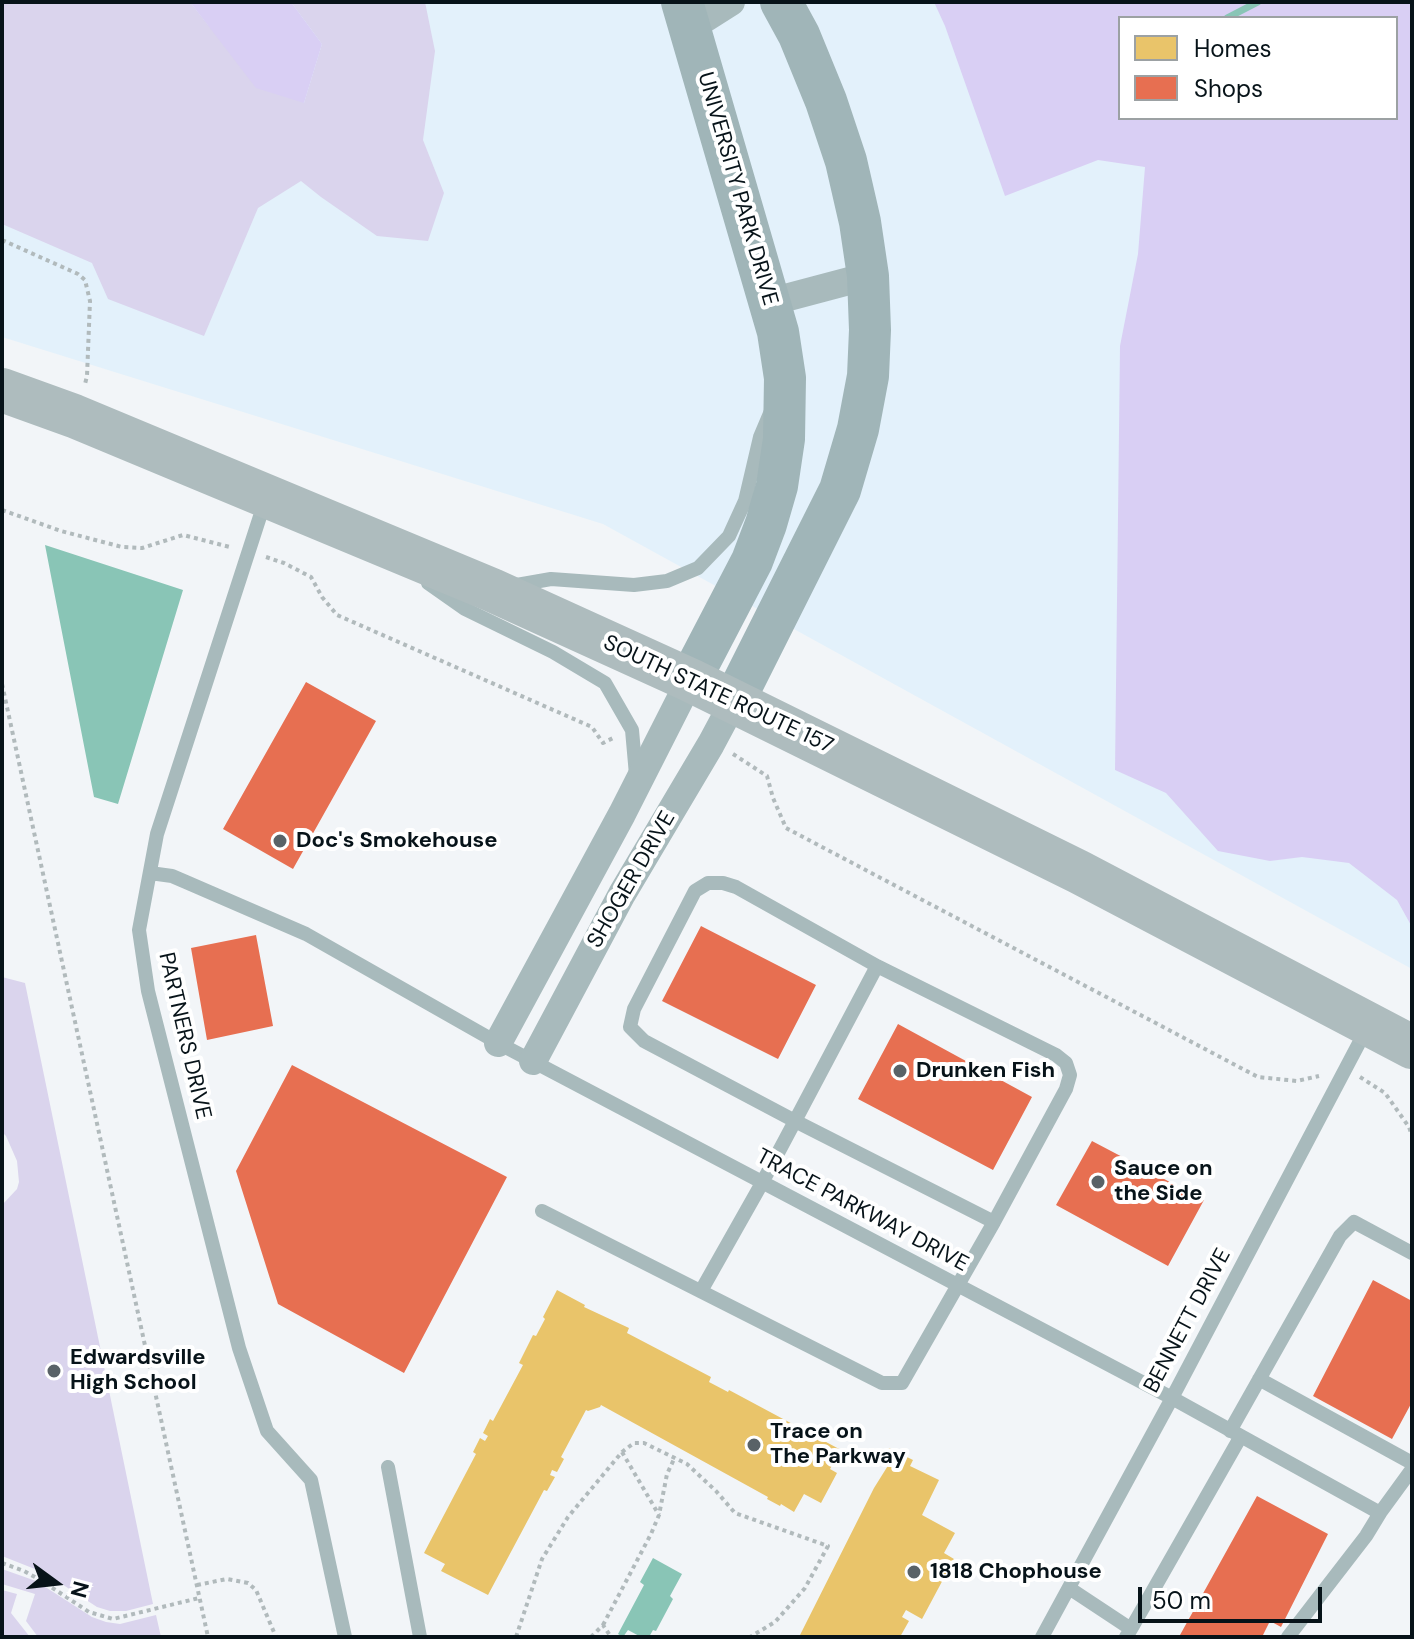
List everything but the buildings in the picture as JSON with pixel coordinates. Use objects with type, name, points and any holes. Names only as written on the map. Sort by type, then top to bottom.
[{"type":"main road","name":"SOUTH STATE ROUTE 157","points":[[2,390],[74,416],[492,590],[690,680],[1079,872],[1412,1047]]},
{"type":"street","points":[[686,15],[731,2]]},
{"type":"street","points":[[734,701],[840,490],[858,429],[868,376],[868,276],[846,161],[826,101],[799,35],[781,2]]},
{"type":"street","name":"UNIVERSITY PARK DRIVE","points":[[686,15],[770,302],[785,378],[784,439],[777,486],[766,524],[752,561],[690,680]]},
{"type":"street","points":[[770,302],[868,276]]},
{"type":"street","name":"SHOGER DRIVE","points":[[498,1043],[637,786],[690,680]]},
{"type":"street","name":"SHOGER DRIVE","points":[[533,1061],[622,894],[734,701]]},
{"type":"lane","points":[[492,590],[551,579],[634,585],[667,581],[698,568],[729,536],[745,501],[760,437],[785,378]]},
{"type":"lane","name":"PARTNERS DRIVE","points":[[267,496],[157,834],[139,930],[148,991],[239,1348],[267,1431],[311,1480],[345,1637]]},
{"type":"lane","name":"SHOGER DRIVE","points":[[359,535],[465,609],[553,652],[605,683],[632,730],[637,786]]},
{"type":"lane","name":"TRACE PARKWAY DRIVE","points":[[150,873],[172,876],[306,934],[498,1043],[1172,1398],[1380,1513]]},
{"type":"lane","points":[[542,1211],[882,1383],[902,1383],[994,1222],[1066,1089],[1070,1075],[1066,1063],[877,966],[736,887],[723,883],[708,883],[695,891],[634,1009],[630,1027],[644,1041],[994,1222]]},
{"type":"lane","points":[[701,1291],[877,966]]},
{"type":"lane","name":"BENNETT DRIVE","points":[[1042,1637],[1369,1024]]},
{"type":"lane","points":[[1069,1588],[1129,1633],[1235,1434],[1259,1379],[1340,1236],[1354,1222],[1412,1253]]},
{"type":"lane","points":[[1259,1379],[1412,1466],[1366,1536],[1288,1637]]},
{"type":"lane","points":[[388,1467],[420,1637]]},
{"type":"path","points":[[2,240],[85,280],[90,301],[87,376],[74,416]]},
{"type":"path","points":[[2,510],[61,531],[122,547],[142,548],[183,535],[284,563],[311,577],[337,615],[592,727],[603,743],[632,730]]},
{"type":"path","points":[[2,684],[208,1637]]},
{"type":"path","points":[[711,744],[739,757],[767,776],[786,828],[1258,1077],[1297,1081],[1347,1068],[1385,1093],[1412,1136]]},
{"type":"path","points":[[516,1637],[542,1559],[568,1517],[622,1452],[634,1443],[644,1443],[687,1464],[735,1513],[828,1546],[805,1588],[775,1622],[750,1637]]},
{"type":"path","points":[[622,1452],[659,1515]]},
{"type":"path","points":[[591,1637],[603,1625],[651,1534],[659,1515],[667,1474],[675,1457]]},
{"type":"path","points":[[2,1563],[42,1581],[89,1612],[113,1619],[199,1598]]},
{"type":"path","points":[[197,1585],[227,1579],[248,1583],[256,1590],[276,1637]]},
{"type":"path","points":[[603,1625],[611,1637]]},
{"type":"shaded area","points":[[2,2],[1412,2],[1412,969],[603,524],[2,337]]},
{"type":"shaded area","points":[[2,2],[190,2],[208,25],[304,103],[322,44],[291,2],[425,2],[435,51],[423,140],[444,193],[428,241],[377,236],[301,181],[258,208],[204,336],[108,299],[92,263],[2,224]]},
{"type":"shaded area","points":[[190,2],[291,2],[322,44],[304,103],[256,88]]},
{"type":"shaded area","points":[[934,2],[1412,2],[1412,927],[1397,900],[1349,863],[1302,857],[1270,861],[1218,851],[1166,793],[1115,770],[1120,346],[1138,254],[1145,167],[1098,160],[1005,196]]},
{"type":"shaded area","points":[[45,545],[183,590],[118,804],[94,797]]},
{"type":"shaded area","name":"Edwardsville High School","points":[[2,977],[25,983],[153,1604],[126,1611],[97,1607],[45,1573],[2,1556],[2,1205],[17,1189],[19,1182],[17,1161],[2,1132]]},
{"type":"shaded area","points":[[653,1558],[682,1574],[670,1596],[673,1599],[656,1631],[653,1630],[649,1637],[641,1637],[628,1630],[623,1637],[618,1634],[644,1585],[640,1582]]},
{"type":"shaded area","points":[[2,1569],[36,1581],[92,1617],[106,1622],[120,1624],[156,1615],[161,1637],[38,1637],[26,1621],[35,1594],[2,1584]]},
{"type":"shaded area","points":[[2,1590],[17,1594],[11,1613],[30,1637],[2,1637]]},
{"type":"waterway","points":[[1231,16],[1258,2]]},
{"type":"place","name":"Doc's Smokehouse","points":[[280,841]]},
{"type":"place","name":"Drunken Fish","points":[[900,1071]]},
{"type":"place","name":"Sauce on the Side","points":[[1098,1182]]},
{"type":"place","name":"Edwardsville High School","points":[[54,1371]]},
{"type":"place","name":"Trace on The Parkway","points":[[754,1445]]},
{"type":"place","name":"1818 Chophouse","points":[[914,1572]]}]
